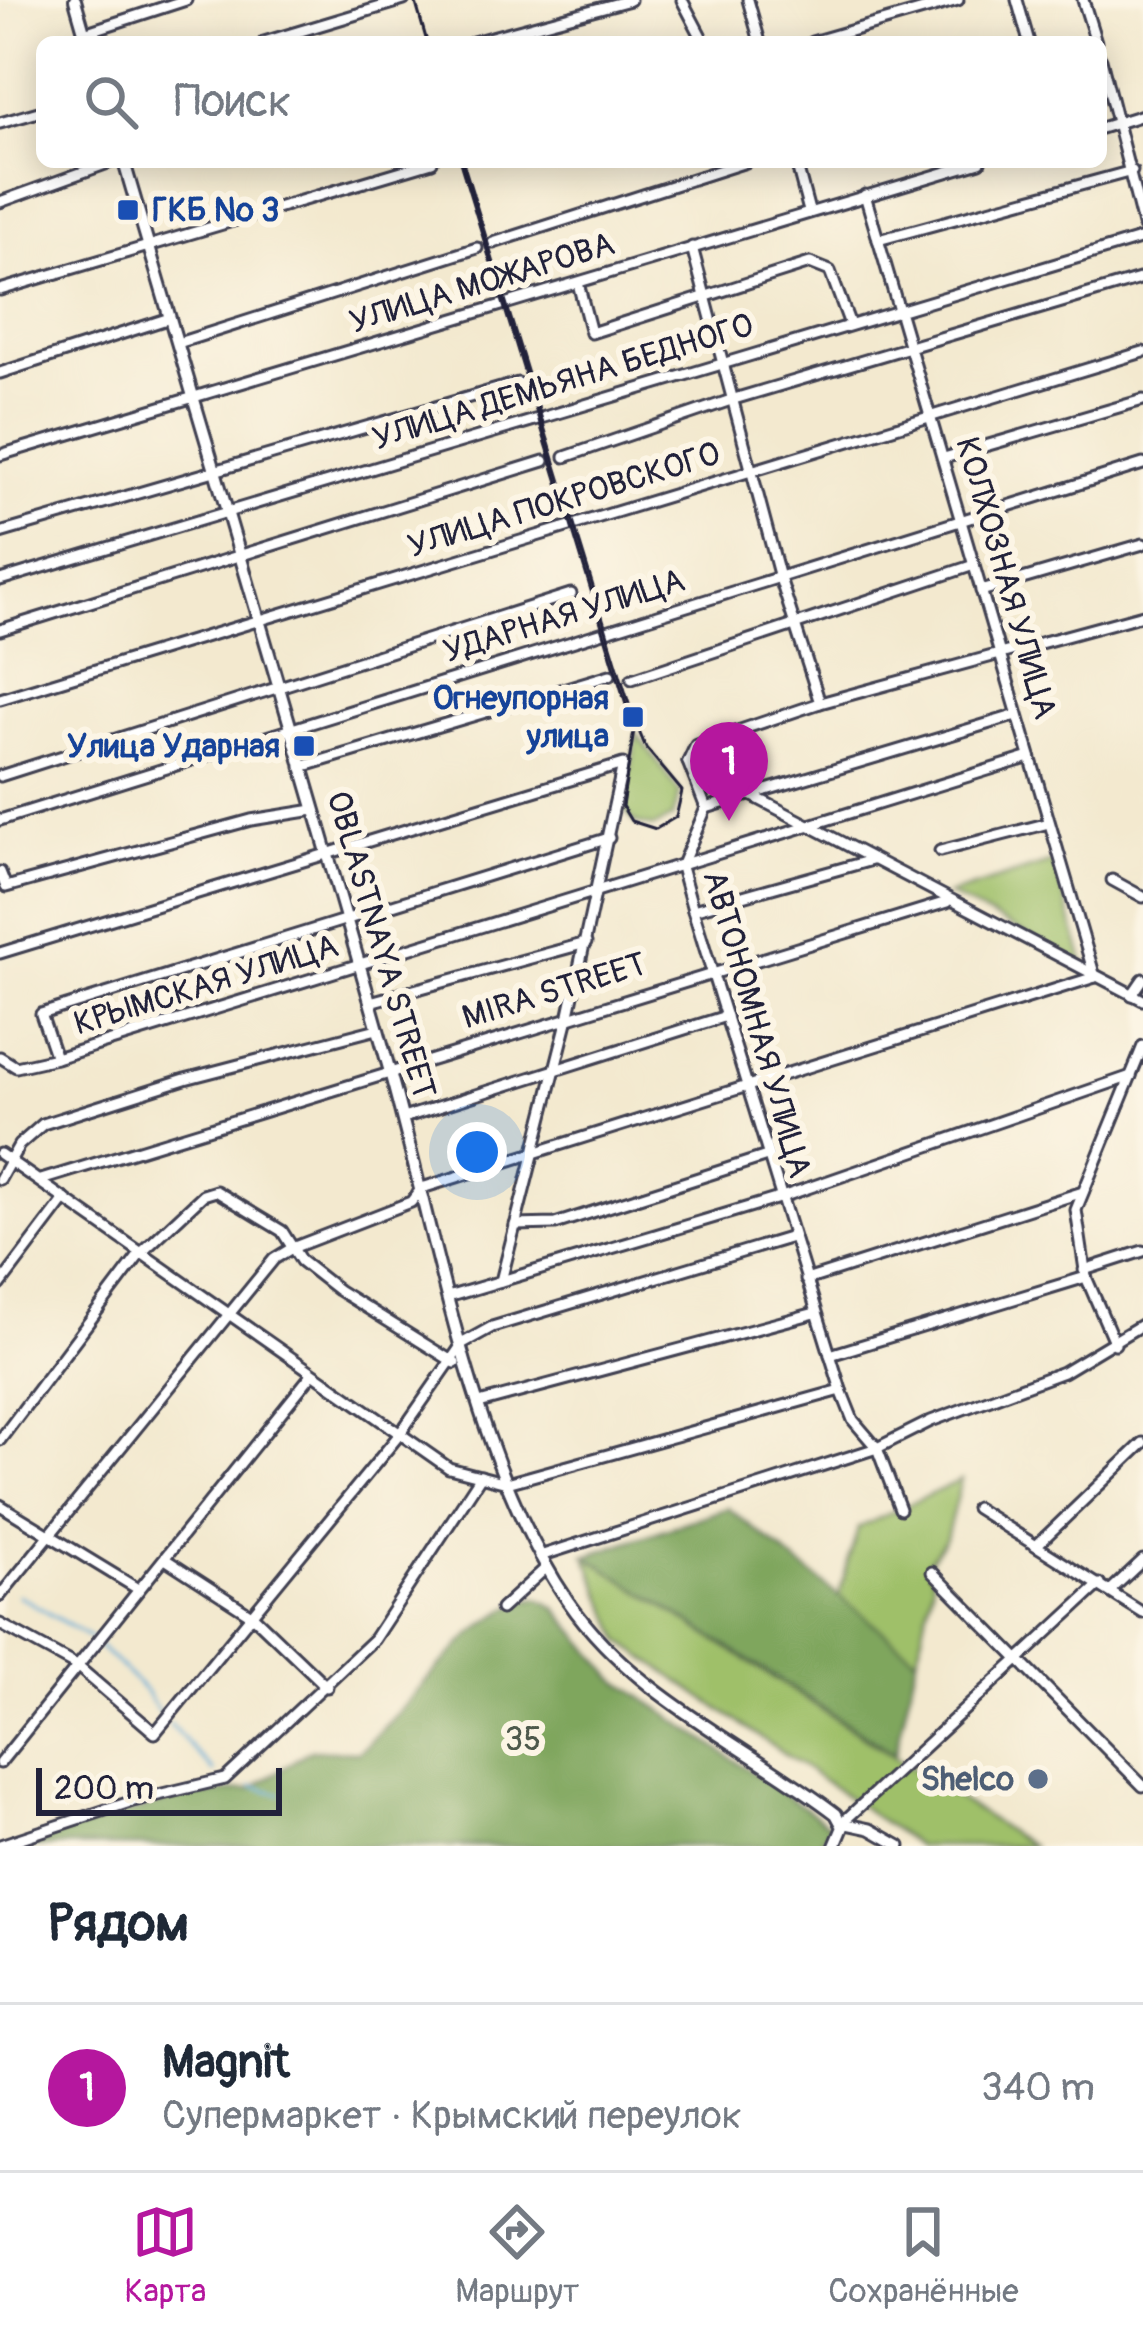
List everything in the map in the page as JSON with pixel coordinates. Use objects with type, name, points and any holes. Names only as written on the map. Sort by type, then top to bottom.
[{"type":"main road","points":[[74,0],[85,36]]},
{"type":"main road","name":"OBLASTNAYA STREET","points":[[126,168],[360,967],[479,1403],[507,1483],[543,1561],[595,1636],[655,1691],[842,1822]]},
{"type":"main road","points":[[835,1846],[842,1822]]},
{"type":"street","points":[[91,36],[186,0]]},
{"type":"street","points":[[284,36],[404,0]]},
{"type":"street","points":[[495,36],[630,0]]},
{"type":"street","points":[[682,0],[701,36]]},
{"type":"street","points":[[748,0],[758,36]]},
{"type":"street","points":[[847,36],[958,0]]},
{"type":"street","points":[[1018,0],[1027,36]]},
{"type":"street","points":[[1083,0],[1094,36]]},
{"type":"street","points":[[1107,79],[1140,192],[1143,225]]},
{"type":"street","points":[[0,123],[36,113]]},
{"type":"street","points":[[1107,126],[1143,115]]},
{"type":"street","points":[[0,202],[94,168]]},
{"type":"street","points":[[0,290],[412,168]]},
{"type":"street","points":[[493,243],[727,168]]},
{"type":"street","points":[[798,168],[809,212]]},
{"type":"street","name":"УЛИЦА МОЖАРОВА","points":[[0,455],[959,168]]},
{"type":"street","points":[[878,240],[1132,171]]},
{"type":"street","name":"КОЛХОЗНАЯ УЛИЦА","points":[[865,195],[1095,977]]},
{"type":"street","name":"УЛИЦА ДЕМЬЯНА БЕДНОГО","points":[[0,580],[551,419],[898,307],[1143,238]]},
{"type":"street","points":[[692,247],[780,578],[820,703]]},
{"type":"street","points":[[178,344],[477,248]]},
{"type":"street","points":[[578,283],[592,334],[810,263],[830,271],[849,322]]},
{"type":"street","points":[[565,457],[734,399],[1143,278]]},
{"type":"street","points":[[0,373],[170,318]]},
{"type":"street","name":"УЛИЦА ПОКРОВСКОГО","points":[[0,699],[1143,352]]},
{"type":"street","points":[[0,533],[518,382]]},
{"type":"street","points":[[944,458],[1143,400]]},
{"type":"street","points":[[0,630],[544,460]]},
{"type":"street","name":"УДАРНАЯ УЛИЦА","points":[[0,820],[1143,464]]},
{"type":"street","points":[[981,591],[1143,544]]},
{"type":"street","points":[[632,679],[974,566]]},
{"type":"street","points":[[0,776],[571,594]]},
{"type":"street","points":[[1017,715],[706,808],[688,762],[696,745],[820,703],[1143,614]]},
{"type":"street","points":[[302,767],[610,675]]},
{"type":"street","name":"КРЫМСКАЯ УЛИЦА","points":[[0,1057],[16,1067],[56,1058],[1030,757]]},
{"type":"street","points":[[688,762],[947,902],[1138,998],[1143,979]]},
{"type":"street","points":[[0,952],[623,764],[586,943],[501,1281]]},
{"type":"street","name":"АВТОНОМНАЯ УЛИЦА","points":[[706,808],[681,866],[693,910],[841,1390],[853,1420],[877,1448],[900,1509]]},
{"type":"street","points":[[0,872],[6,886],[251,820],[314,810]]},
{"type":"street","points":[[940,851],[1049,823]]},
{"type":"street","points":[[56,1058],[41,1014],[609,838]]},
{"type":"street","points":[[693,910],[872,860]]},
{"type":"street","points":[[1112,880],[1143,897]]},
{"type":"street","name":"MIRA STREET","points":[[41,1180],[711,970],[947,902]]},
{"type":"street","points":[[370,1002],[586,943]]},
{"type":"street","points":[[0,1596],[274,1259],[292,1248],[411,1202],[422,1188],[1095,977]]},
{"type":"street","points":[[403,1118],[726,1016]]},
{"type":"street","points":[[0,1179],[19,1145],[43,1124],[184,1079],[377,1029]]},
{"type":"street","points":[[1115,1344],[1085,1274],[1076,1210],[1143,1046]]},
{"type":"street","points":[[451,1296],[779,1198],[1132,1076]]},
{"type":"street","points":[[0,1154],[448,1468],[507,1483],[841,1390]]},
{"type":"street","points":[[515,1225],[555,1224],[767,1156]]},
{"type":"street","points":[[0,1440],[140,1254],[203,1195],[216,1191],[282,1231],[292,1248],[338,1291],[455,1363]]},
{"type":"street","points":[[806,1280],[1083,1192]]},
{"type":"street","points":[[0,1285],[64,1199]]},
{"type":"street","points":[[0,1624],[76,1666],[155,1733],[399,1435],[455,1363],[464,1343],[491,1327],[792,1237]]},
{"type":"street","points":[[830,1355],[1143,1251]]},
{"type":"street","points":[[479,1403],[815,1313]]},
{"type":"street","points":[[501,1609],[543,1561],[877,1448],[932,1421],[1063,1372],[1143,1324]]},
{"type":"street","points":[[0,1763],[312,1374]]},
{"type":"street","points":[[1037,1545],[1143,1443]]},
{"type":"street","points":[[0,1845],[133,1801],[225,1779],[374,1639],[482,1476]]},
{"type":"street","points":[[0,1505],[138,1589]]},
{"type":"street","points":[[976,1508],[1143,1613]]},
{"type":"street","points":[[165,1559],[253,1616],[327,1687]]},
{"type":"street","points":[[842,1822],[1018,1661],[1143,1560]]},
{"type":"street","points":[[932,1572],[1143,1786]]},
{"type":"street","points":[[842,1822],[870,1828],[900,1846]]},
{"type":"green space","points":[[637,734],[680,793],[673,817],[654,827],[636,823],[624,810]]},
{"type":"green space","points":[[1053,862],[1085,964],[948,895]]},
{"type":"green space","points":[[961,1480],[946,1538],[930,1559],[933,1582],[917,1658],[838,1598],[858,1528]]},
{"type":"green space","points":[[728,1508],[917,1658],[895,1754],[586,1556]]},
{"type":"green space","points":[[586,1556],[1031,1846],[918,1846],[622,1642]]},
{"type":"green space","name":"35","points":[[538,1598],[556,1608],[614,1678],[831,1826],[818,1846],[21,1846],[185,1796],[251,1789],[310,1750],[358,1752],[465,1640],[489,1620]]},
{"type":"waterway","points":[[18,1595],[92,1639]]},
{"type":"waterway","points":[[99,1646],[146,1692],[162,1717]]},
{"type":"waterway","points":[[170,1724],[214,1772]]},
{"type":"waterway","points":[[252,1786],[280,1794]]},
{"type":"tram line","points":[[415,0],[425,36]]},
{"type":"tram line","points":[[462,168],[634,731],[622,806],[631,821],[656,829],[676,817],[682,791],[646,748],[633,717],[465,168]]},
{"type":"place","name":"ГКБ № 3","points":[[128,210]]},
{"type":"place","name":"Огнеупорная улица","points":[[633,717]]},
{"type":"place","name":"Улица Ударная","points":[[304,746]]},
{"type":"place","name":"Magnit","points":[[729,821]]},
{"type":"place","name":"Shelco","points":[[1038,1779]]}]
